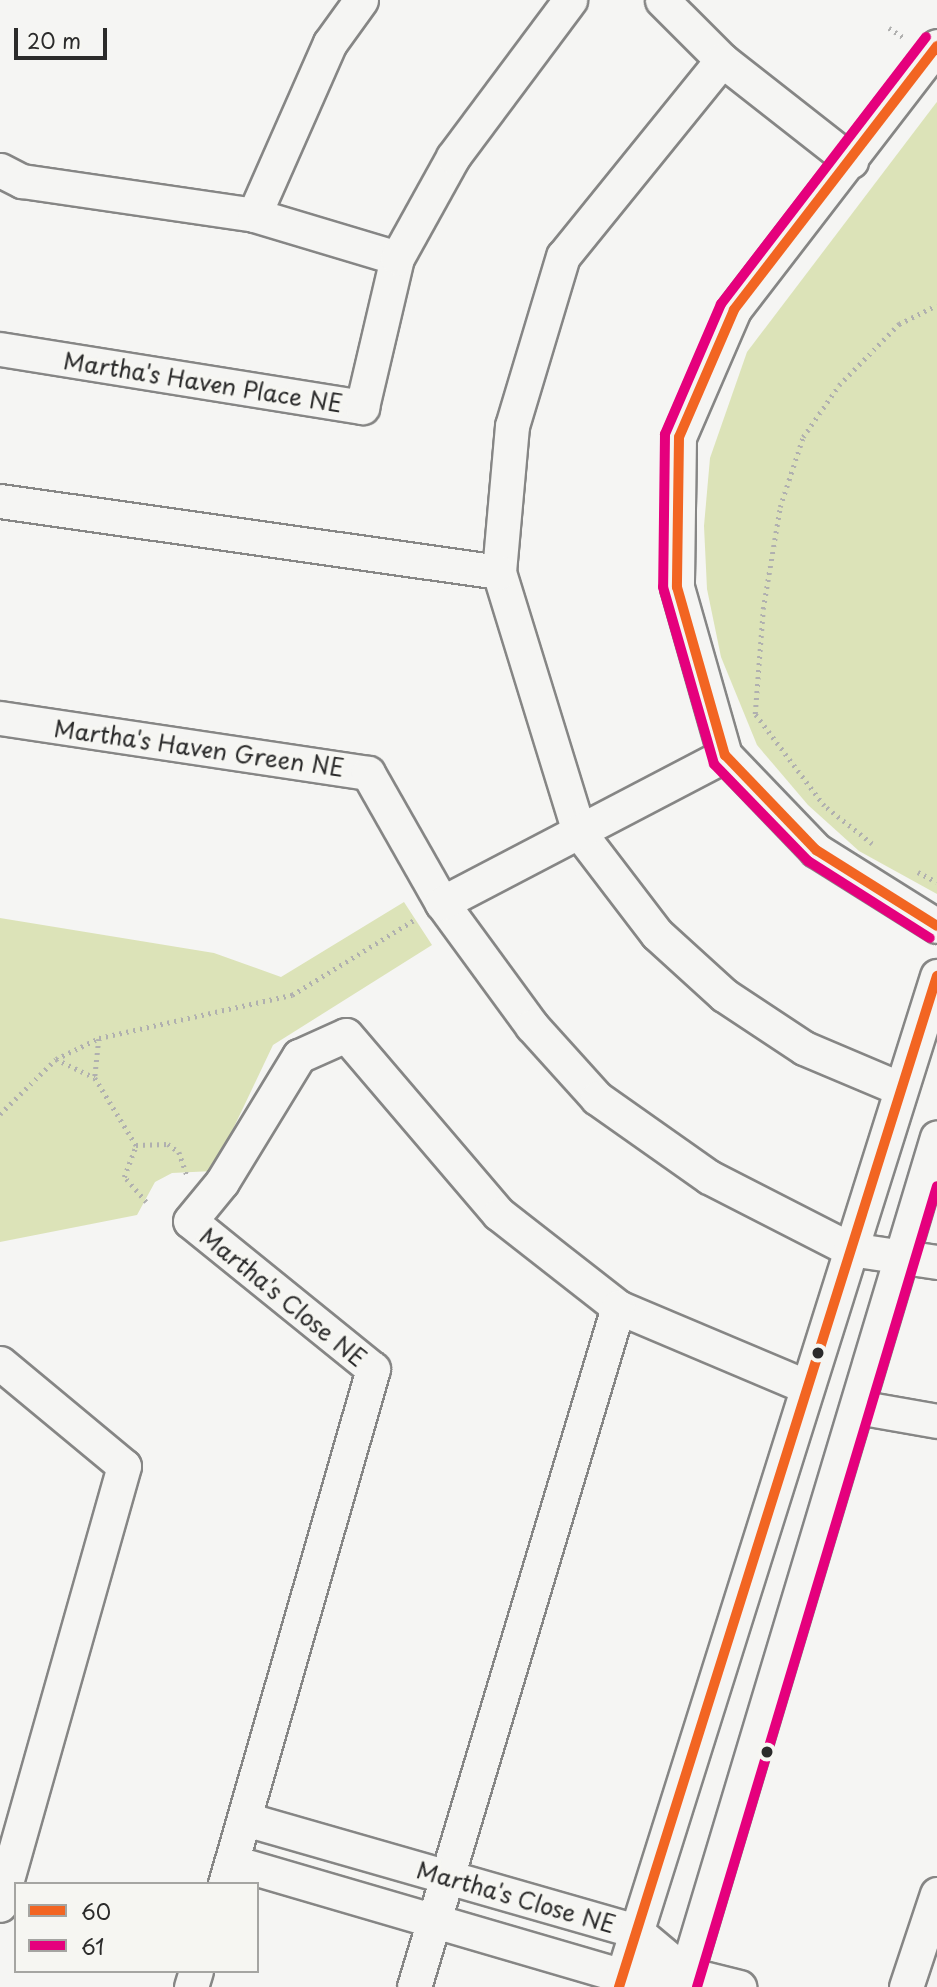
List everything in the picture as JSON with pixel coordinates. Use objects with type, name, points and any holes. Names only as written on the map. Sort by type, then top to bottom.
[{"type":"street","points":[[254,215],[330,43],[361,0]]},
{"type":"street","name":"Martha's Haven Place NE","points":[[0,349],[362,407],[397,258],[453,157],[570,0]]},
{"type":"street","points":[[662,0],[722,60],[851,161]]},
{"type":"street","points":[[937,46],[734,310],[679,437],[677,587],[725,755],[816,850],[937,926]]},
{"type":"street","points":[[722,60],[563,257],[512,426],[499,572],[579,832],[657,934],[724,995],[804,1048],[901,1088]]},
{"type":"street","points":[[0,170],[22,181],[254,215],[397,258]]},
{"type":"street","points":[[0,501],[499,572]]},
{"type":"street","name":"Martha's Haven Green NE","points":[[0,718],[368,773],[442,903],[532,1026],[597,1098],[709,1177],[850,1249],[898,1260],[937,1262]]},
{"type":"street","points":[[442,903],[725,755]]},
{"type":"street","points":[[621,1981],[937,976]]},
{"type":"street","points":[[190,1221],[222,1182],[299,1056],[346,1035],[499,1214],[618,1307],[807,1387]]},
{"type":"street","points":[[739,1987],[685,1980],[858,1407],[898,1260],[937,1138]]},
{"type":"street","name":"Martha's Close NE","points":[[190,1221],[373,1369],[229,1873],[434,1918],[621,1981],[685,1980]]},
{"type":"street","points":[[414,1987],[618,1307]]},
{"type":"street","points":[[0,1363],[124,1466],[0,1905]]},
{"type":"street","points":[[858,1407],[937,1421]]},
{"type":"street","name":"Martha's Close NE","points":[[245,1819],[636,1931],[685,1980]]},
{"type":"street","points":[[906,1987],[937,1894]]},
{"type":"path","points":[[882,851],[824,806],[755,714],[763,609],[780,507],[803,437],[839,385],[900,324],[937,304]]},
{"type":"path","points":[[914,871],[937,882]]},
{"type":"path","points":[[0,1114],[56,1059],[99,1038],[292,995],[442,903]]},
{"type":"path","points":[[95,1078],[99,1038]]},
{"type":"path","points":[[56,1059],[95,1078],[136,1145]]},
{"type":"path","points":[[136,1145],[158,1142],[179,1152],[190,1221]]},
{"type":"path","points":[[136,1145],[124,1177],[146,1202]]},
{"type":"green space","points":[[937,102],[937,894],[859,851],[808,805],[757,745],[721,657],[707,589],[704,526],[710,458],[747,352]]},
{"type":"green space","points":[[404,902],[432,945],[273,1045],[213,1171],[172,1173],[155,1182],[137,1215],[0,1242],[0,918],[214,953],[281,977]]},
{"type":"transit line","name":"61","points":[[926,37],[721,304],[665,434],[663,587],[714,764],[808,861],[930,938]]},
{"type":"transit line","name":"60","points":[[937,46],[734,310],[679,437],[677,587],[725,755],[816,850],[937,926]]},
{"type":"transit line","name":"60","points":[[619,1987],[937,976]]},
{"type":"transit line","name":"61","points":[[697,1987],[937,1186]]}]
